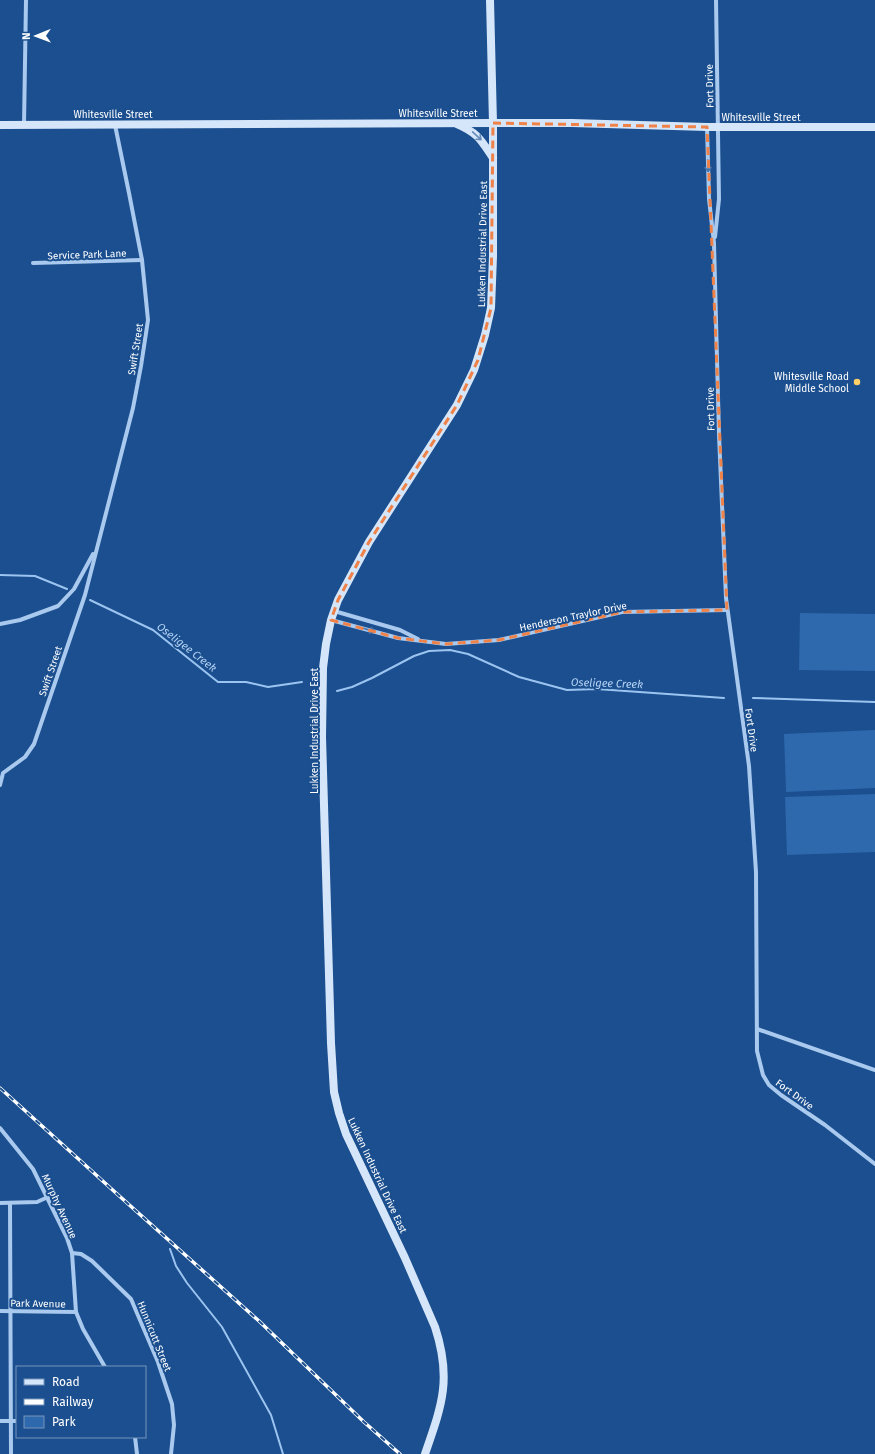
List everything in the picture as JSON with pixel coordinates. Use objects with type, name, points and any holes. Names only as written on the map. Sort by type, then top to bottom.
[{"type":"main road","name":"Lukken Industrial Drive East","points":[[425,1454],[439,1415],[443,1393],[444,1371],[439,1339],[405,1258],[346,1134],[334,1092],[331,1043],[322,738],[324,662],[331,620],[338,600],[369,542],[457,405],[478,360],[485,335],[491,308],[493,256],[493,122],[490,0]]},
{"type":"main road","name":"Whitesville Street","points":[[0,125],[493,122],[707,127],[875,127]]},
{"type":"main road","points":[[453,123],[473,132],[483,142],[493,158]]},
{"type":"street","points":[[24,125],[26,0]]},
{"type":"street","name":"Fort Drive","points":[[714,243],[719,199],[716,0]]},
{"type":"street","name":"Swift Street","points":[[0,785],[3,773],[25,757],[34,744],[85,594],[133,408],[142,366],[148,320],[142,260],[115,124]]},
{"type":"street","name":"Fort Drive","points":[[707,127],[709,199],[714,243],[719,436],[726,598],[749,766],[756,872],[757,1051],[762,1076],[769,1085],[780,1095],[825,1125],[875,1164]]},
{"type":"street","name":"Service Park Lane","points":[[32,263],[142,260]]},
{"type":"street","name":"Swift Street","points":[[0,624],[20,620],[58,606],[74,589],[96,550]]},
{"type":"street","name":"Henderson Traylor Drive","points":[[331,620],[398,638],[446,644],[499,640],[622,612],[728,610]]},
{"type":"street","name":"Henderson Traylor Drive","points":[[334,611],[400,630],[422,641]]},
{"type":"street","points":[[756,1029],[875,1070]]},
{"type":"street","name":"Murphy Avenue","points":[[0,1128],[34,1169],[67,1238],[72,1253],[76,1312],[83,1329],[104,1366]]},
{"type":"street","points":[[0,1203],[37,1202],[48,1198]]},
{"type":"street","points":[[10,1203],[11,1454]]},
{"type":"street","name":"Hunnicutt Street","points":[[72,1253],[81,1254],[92,1261],[131,1299],[158,1362],[172,1404],[174,1425],[172,1454]]},
{"type":"street","name":"Park Avenue","points":[[0,1311],[76,1312]]},
{"type":"street","points":[[0,1421],[16,1421]]},
{"type":"street","points":[[135,1438],[137,1454]]},
{"type":"highlighted area","points":[[493,123],[707,127],[727,610],[622,612],[499,640],[446,644],[398,638],[331,620],[338,600],[369,542],[457,405],[478,360],[491,308]]},
{"type":"green space","points":[[800,613],[875,614],[875,671],[799,670]]},
{"type":"green space","points":[[875,730],[875,788],[786,792],[784,734]]},
{"type":"green space","points":[[875,794],[875,852],[787,855],[785,797]]},
{"type":"waterway","name":"Oseligee Creek","points":[[0,575],[35,576],[67,589]]},
{"type":"waterway","name":"Oseligee Creek","points":[[90,600],[153,630],[218,682],[246,682],[268,687],[302,682]]},
{"type":"waterway","name":"Oseligee Creek","points":[[337,691],[352,687],[372,678],[414,656],[429,651],[450,650],[468,654],[519,677],[567,690],[597,689],[724,698]]},
{"type":"waterway","name":"Oseligee Creek","points":[[753,698],[875,702]]},
{"type":"waterway","points":[[170,1249],[176,1266],[187,1283],[222,1327],[271,1415],[283,1454]]},
{"type":"railway","points":[[0,1088],[259,1321],[364,1422],[400,1454]]},
{"type":"place","name":"Whitesville Road Middle School","points":[[857,382]]}]
